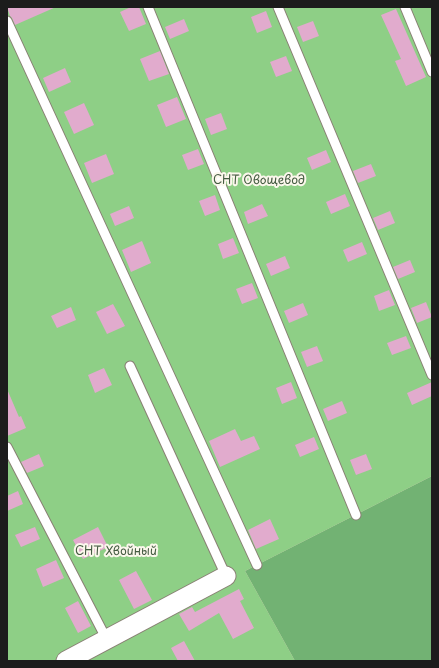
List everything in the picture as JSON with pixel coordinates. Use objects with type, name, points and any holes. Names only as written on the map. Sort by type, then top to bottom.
[{"type":"street","points":[[66,661],[226,576]]},
{"type":"lane","points":[[148,7],[356,515]]},
{"type":"lane","points":[[278,7],[432,375]]},
{"type":"lane","points":[[405,7],[432,72]]},
{"type":"lane","points":[[7,21],[257,565]]},
{"type":"lane","points":[[130,366],[226,576]]},
{"type":"lane","points":[[7,447],[107,640]]},
{"type":"green space","name":"СНТ Овощевод","points":[[7,7],[432,7],[432,476],[245,571],[295,661],[7,661]]},
{"type":"green space","points":[[432,476],[432,661],[295,661],[245,571]]},
{"type":"building","points":[[7,7],[56,7],[15,25]]},
{"type":"building","points":[[131,7],[139,7],[146,24],[129,31],[120,12]]},
{"type":"building","points":[[396,9],[426,77],[406,86],[395,61],[401,59],[381,15]]},
{"type":"building","points":[[266,11],[272,27],[257,33],[251,17]]},
{"type":"building","points":[[184,19],[189,31],[170,39],[165,27]]},
{"type":"building","points":[[313,21],[319,36],[303,42],[297,27]]},
{"type":"building","points":[[160,51],[169,74],[149,81],[140,59]]},
{"type":"building","points":[[286,56],[292,71],[276,77],[270,62]]},
{"type":"building","points":[[65,68],[71,82],[49,92],[43,78]]},
{"type":"building","points":[[177,97],[186,119],[166,127],[157,105]]},
{"type":"building","points":[[84,103],[94,125],[74,134],[64,112]]},
{"type":"building","points":[[221,113],[227,129],[211,135],[205,119]]},
{"type":"building","points":[[198,149],[204,164],[188,170],[182,155]]},
{"type":"building","points":[[326,150],[331,162],[312,170],[307,158]]},
{"type":"building","points":[[106,154],[114,174],[92,183],[84,163]]},
{"type":"building","points":[[371,164],[376,176],[358,183],[353,171]]},
{"type":"building","points":[[345,194],[350,206],[331,214],[326,202]]},
{"type":"building","points":[[215,195],[220,210],[205,216],[199,201]]},
{"type":"building","points":[[262,204],[268,216],[248,224],[244,212]]},
{"type":"building","points":[[129,206],[134,218],[115,226],[110,214]]},
{"type":"building","points":[[390,211],[395,223],[378,230],[373,218]]},
{"type":"building","points":[[233,238],[239,253],[223,259],[218,244]]},
{"type":"building","points":[[142,241],[151,263],[131,272],[122,250]]},
{"type":"building","points":[[362,242],[367,254],[348,262],[343,250]]},
{"type":"building","points":[[285,256],[290,268],[271,276],[266,264]]},
{"type":"building","points":[[410,260],[415,272],[398,279],[393,267]]},
{"type":"building","points":[[252,283],[258,298],[242,304],[236,289]]},
{"type":"building","points":[[389,290],[395,305],[379,311],[374,296]]},
{"type":"building","points":[[426,302],[432,317],[417,323],[411,308]]},
{"type":"building","points":[[303,303],[308,315],[289,323],[284,311]]},
{"type":"building","points":[[113,304],[125,326],[107,334],[96,312]]},
{"type":"building","points":[[71,307],[76,320],[57,328],[51,316]]},
{"type":"building","points":[[406,336],[411,348],[392,355],[387,343]]},
{"type":"building","points":[[317,346],[323,361],[307,367],[301,352]]},
{"type":"building","points":[[104,368],[112,385],[95,393],[88,375]]},
{"type":"building","points":[[291,382],[297,398],[282,404],[276,388]]},
{"type":"building","points":[[432,382],[432,396],[412,405],[407,393]]},
{"type":"building","points":[[7,389],[19,417],[21,416],[26,428],[7,436]]},
{"type":"building","points":[[342,401],[347,413],[328,421],[323,409]]},
{"type":"building","points":[[235,429],[241,441],[254,436],[260,449],[220,467],[209,441]]},
{"type":"building","points":[[314,437],[319,449],[300,457],[295,445]]},
{"type":"building","points":[[39,454],[44,466],[27,473],[21,462]]},
{"type":"building","points":[[366,454],[372,469],[356,475],[350,460]]},
{"type":"building","points":[[18,491],[23,504],[7,511],[7,496]]},
{"type":"building","points":[[270,519],[279,539],[256,549],[248,530]]},
{"type":"building","points":[[35,527],[40,539],[21,547],[15,535]]},
{"type":"building","points":[[98,527],[108,547],[83,559],[73,540]]},
{"type":"building","points":[[56,560],[64,578],[43,587],[36,569]]},
{"type":"building","points":[[136,571],[152,600],[134,609],[119,580]]},
{"type":"building","points":[[239,589],[244,599],[240,601],[254,628],[233,639],[219,613],[189,631],[179,614],[192,607],[195,612]]},
{"type":"building","points":[[78,601],[91,626],[78,633],[65,608]]},
{"type":"building","points":[[184,641],[195,661],[178,661],[171,648]]},
{"type":"park label","name":"СНТ Хвойный","points":[[116,552]]}]
